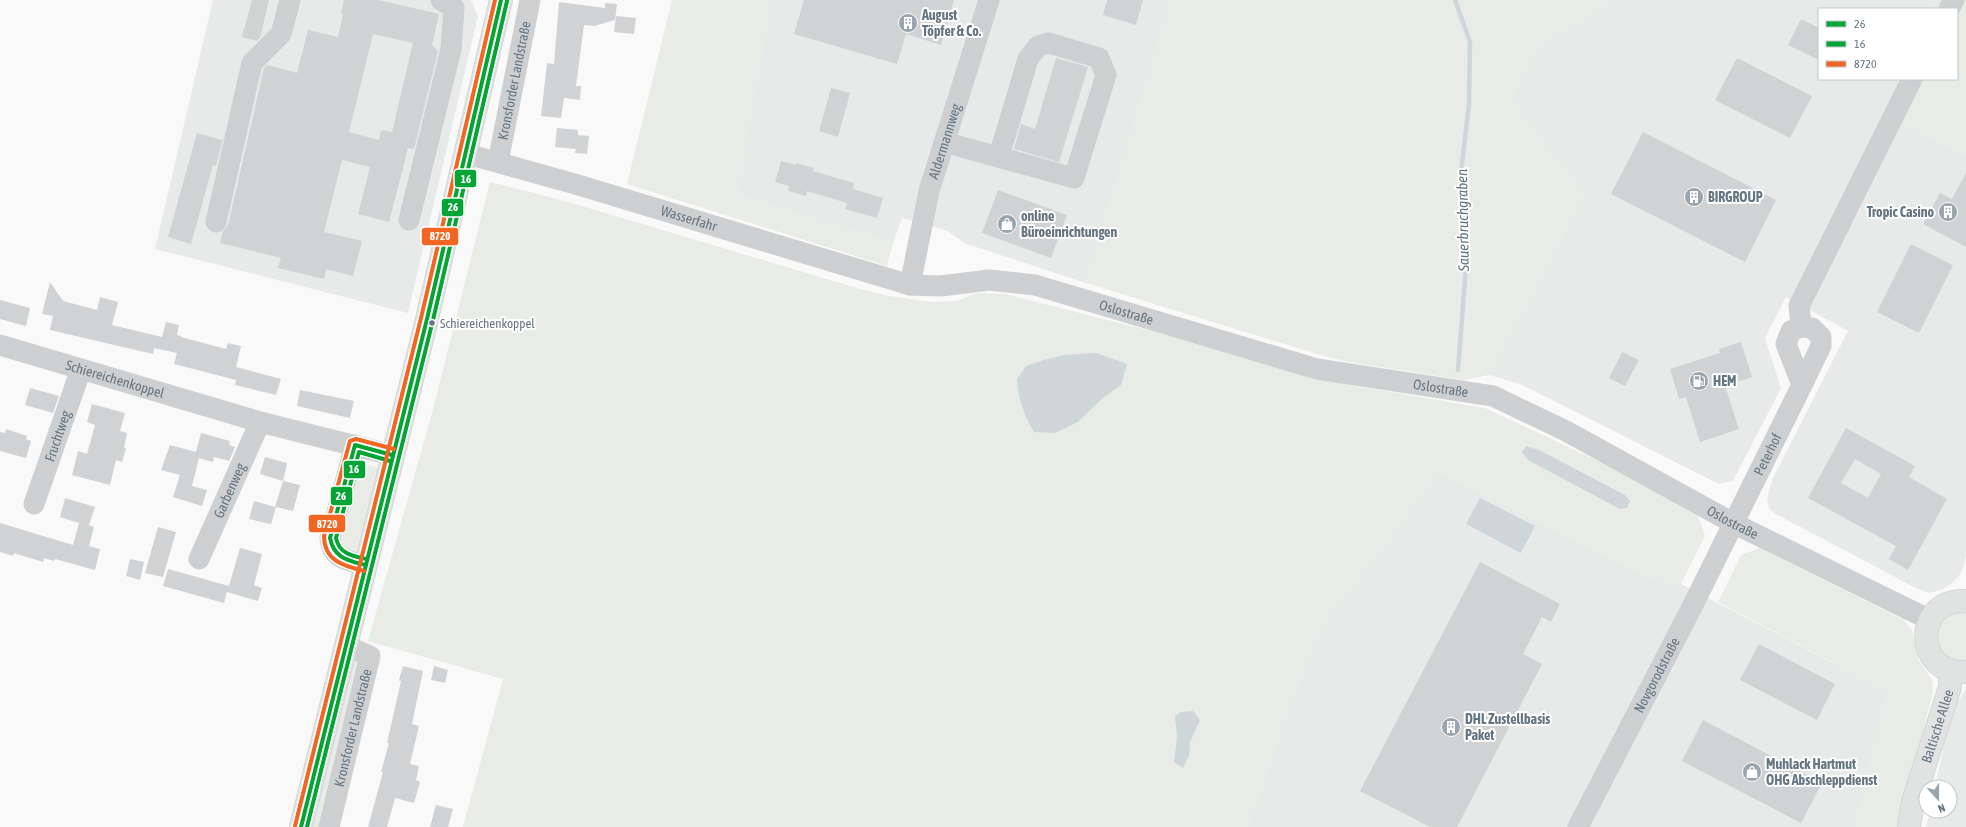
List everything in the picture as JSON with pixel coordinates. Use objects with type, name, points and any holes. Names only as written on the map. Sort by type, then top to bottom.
[{"type":"main road","name":"Kronsforder Landstraße","points":[[301,827],[466,154],[501,0]]},
{"type":"main road","points":[[1930,620],[1939,608],[1949,603],[1966,601]]},
{"type":"main road","name":"Baltische Allee","points":[[1908,827],[1913,802],[1950,687],[1958,672],[1934,659],[1928,648],[1926,635],[1930,620]]},
{"type":"street","points":[[216,222],[252,63],[281,34],[290,0]]},
{"type":"street","points":[[409,220],[451,49],[454,8],[441,0]]},
{"type":"street","name":"Kronsforder Landstraße","points":[[498,162],[530,0]]},
{"type":"street","name":"Aldermannweg","points":[[910,286],[929,191],[989,0]]},
{"type":"street","points":[[944,142],[1074,178],[1106,74],[1099,58],[1049,43],[1038,46],[1028,60],[999,156]]},
{"type":"street","points":[[1802,385],[1786,344],[1791,331],[1801,327],[1799,306],[1912,80]]},
{"type":"street","name":"Wasserfahr","points":[[466,154],[498,162],[910,286]]},
{"type":"street","name":"Oslostraße","points":[[910,286],[941,286],[989,280],[1035,285],[1318,369],[1492,396],[1566,431],[1733,523],[1930,620]]},
{"type":"street","name":"Peterhof","points":[[1733,523],[1821,346],[1821,337],[1812,328],[1801,327]]},
{"type":"street","name":"Schiereichenkoppel","points":[[0,345],[260,422],[355,444],[392,455]]},
{"type":"street","name":"Fruchtweg","points":[[34,504],[81,368]]},
{"type":"street","name":"Garbenweg","points":[[199,559],[260,422]]},
{"type":"street","points":[[355,444],[330,538],[331,548],[336,556],[365,565]]},
{"type":"street","name":"Novgorodstraße","points":[[1578,827],[1733,523]]},
{"type":"street","name":"Kronsforder Landstraße","points":[[329,827],[370,656],[345,645]]},
{"type":"shaded area","points":[[213,0],[471,0],[478,16],[408,313],[155,249]]},
{"type":"shaded area","points":[[672,0],[770,0],[736,195],[893,243],[887,266],[627,184]]},
{"type":"shaded area","points":[[770,0],[1172,0],[1086,283],[964,243],[948,231],[902,218],[893,243],[736,195]]},
{"type":"shaded area","points":[[1172,0],[1613,0],[1541,44],[1510,100],[1584,195],[1489,375],[1463,380],[1349,362],[1317,354],[1086,283]]},
{"type":"shaded area","points":[[1613,0],[1928,0],[1941,8],[1818,8],[1818,80],[1922,80],[1900,123],[1966,155],[1966,556],[1962,571],[1955,581],[1941,590],[1929,593],[1914,587],[1774,513],[1769,508],[1767,499],[1772,480],[1848,331],[1786,297],[1765,338],[1781,388],[1733,481],[1719,484],[1520,384],[1489,375],[1584,195],[1510,100],[1541,44]]},
{"type":"shaded area","points":[[1928,0],[1966,0],[1966,155],[1900,123],[1922,80],[1958,80],[1958,8],[1941,8]]},
{"type":"shaded area","points":[[490,182],[565,201],[857,288],[889,296],[932,302],[957,301],[976,293],[1005,294],[1155,332],[1355,386],[1485,408],[1630,476],[1698,516],[1705,536],[1681,584],[1656,580],[1438,471],[1400,525],[1323,623],[1292,699],[1247,827],[463,827],[503,679],[368,641],[432,413]]},
{"type":"shaded area","points":[[1096,353],[1127,364],[1121,385],[1104,397],[1078,422],[1055,433],[1034,432],[1024,413],[1017,379],[1026,366],[1064,355]]},
{"type":"shaded area","points":[[1526,446],[1539,450],[1625,495],[1630,501],[1627,508],[1620,509],[1528,460],[1522,452]]},
{"type":"shaded area","points":[[369,465],[377,467],[379,472],[359,553],[354,554],[342,547],[341,539],[358,472],[362,467]]},
{"type":"shaded area","points":[[1438,471],[1656,580],[1681,584],[1888,691],[1856,827],[1247,827],[1292,699],[1323,623],[1400,525]]},
{"type":"shaded area","points":[[1480,498],[1535,526],[1521,553],[1466,524]]},
{"type":"shaded area","points":[[1760,548],[1904,620],[1913,632],[1918,659],[1932,680],[1933,691],[1900,827],[1856,827],[1888,691],[1718,602],[1741,555]]},
{"type":"shaded area","points":[[1966,611],[1966,666],[1951,664],[1935,643],[1938,629],[1943,620],[1947,617],[1952,614]]},
{"type":"shaded area","points":[[357,658],[362,659],[323,827],[313,827],[353,661]]},
{"type":"shaded area","points":[[1966,689],[1966,827],[1926,827],[1928,819],[1958,819],[1958,779],[1937,779],[1948,726],[1957,703]]},
{"type":"shaded area","points":[[1193,711],[1200,720],[1190,742],[1189,756],[1183,768],[1174,762],[1177,737],[1175,716],[1181,712]]},
{"type":"building","points":[[252,0],[269,0],[260,38],[257,41],[242,37]]},
{"type":"building","points":[[344,0],[378,0],[439,14],[432,45],[438,51],[414,149],[408,148],[389,222],[358,214],[370,167],[342,160],[324,232],[362,241],[353,276],[326,269],[324,279],[278,268],[281,258],[220,243],[223,231],[228,225],[264,68],[267,65],[297,73],[308,30],[338,37],[343,14],[341,13]],"holes":[[[373,34],[413,43],[392,132],[381,130],[379,140],[349,132]]]},
{"type":"building","points":[[804,0],[954,0],[941,45],[906,34],[897,64],[794,34]]},
{"type":"building","points":[[1107,0],[1143,0],[1136,25],[1103,15]]},
{"type":"building","points":[[559,2],[605,8],[605,3],[617,4],[615,20],[594,26],[584,25],[576,86],[581,86],[580,100],[564,98],[561,118],[541,116],[547,63],[554,64]]},
{"type":"building","points":[[616,16],[636,18],[634,34],[614,32]]},
{"type":"building","points":[[1801,19],[1818,28],[1818,60],[1788,45]]},
{"type":"building","points":[[1056,58],[1088,67],[1059,162],[1014,149],[1021,124],[1035,129]]},
{"type":"building","points":[[1737,58],[1812,96],[1790,138],[1715,100]]},
{"type":"building","points":[[831,88],[850,93],[838,137],[819,131]]},
{"type":"building","points":[[557,128],[578,130],[578,135],[589,136],[587,154],[575,153],[576,149],[555,147]]},
{"type":"building","name":"BIRGROUP","points":[[1643,132],[1776,200],[1745,262],[1611,194]]},
{"type":"building","points":[[197,133],[222,140],[224,134],[216,166],[213,165],[191,244],[168,237]]},
{"type":"building","points":[[781,161],[814,168],[813,171],[854,183],[853,189],[883,198],[877,218],[845,209],[847,203],[807,191],[806,196],[788,191],[789,186],[775,182]]},
{"type":"building","name":"Tropic Casino","points":[[1966,173],[1966,247],[1923,224],[1940,193],[1952,199]]},
{"type":"building","points":[[998,190],[1067,215],[1051,258],[982,233]]},
{"type":"building","points":[[1911,244],[1953,265],[1919,333],[1877,312]]},
{"type":"building","points":[[50,282],[63,301],[97,310],[100,297],[118,302],[112,325],[162,337],[166,322],[179,325],[177,335],[181,337],[226,349],[228,343],[241,346],[236,367],[281,379],[276,395],[235,385],[236,380],[174,364],[177,353],[154,348],[153,354],[50,330],[53,316],[42,314]]},
{"type":"building","points":[[0,300],[30,308],[26,326],[0,319]]},
{"type":"building","points":[[1741,342],[1752,377],[1725,386],[1739,429],[1700,442],[1686,397],[1679,399],[1670,369],[1720,353],[1719,349]]},
{"type":"building","points":[[1622,352],[1639,360],[1625,386],[1609,378]]},
{"type":"building","points":[[30,388],[59,396],[53,413],[25,405]]},
{"type":"building","points":[[300,390],[354,401],[350,418],[297,406]]},
{"type":"building","points":[[92,404],[125,413],[120,431],[127,433],[124,448],[126,448],[122,462],[116,460],[110,485],[72,475],[78,451],[87,454],[95,425],[87,422]]},
{"type":"building","points":[[1846,428],[1915,466],[1909,477],[1947,499],[1908,570],[1889,559],[1896,546],[1808,498]],"holes":[[[1855,459],[1881,474],[1868,498],[1841,483]]]},
{"type":"building","points":[[6,429],[27,436],[26,439],[31,441],[26,458],[0,451],[0,432],[5,433]]},
{"type":"building","points":[[201,433],[230,441],[229,445],[235,447],[229,461],[214,457],[213,462],[199,458],[192,486],[207,490],[202,506],[173,497],[180,475],[161,470],[170,445],[196,452]]},
{"type":"building","points":[[265,457],[287,463],[283,481],[260,474]]},
{"type":"building","points":[[283,481],[300,485],[293,511],[276,507],[271,524],[249,519],[254,501],[275,507]]},
{"type":"building","points":[[65,498],[95,507],[89,525],[94,527],[89,546],[100,549],[95,570],[55,559],[54,561],[44,558],[43,562],[14,553],[13,556],[0,552],[0,523],[73,545],[79,523],[60,517]]},
{"type":"building","points":[[158,527],[176,532],[163,577],[145,573]]},
{"type":"building","points":[[240,548],[262,554],[254,585],[262,588],[258,601],[227,592],[224,603],[163,586],[168,569],[229,586]]},
{"type":"building","points":[[130,559],[144,562],[140,580],[126,576]]},
{"type":"building","name":"DHL Zustellbasis Paket","points":[[1480,562],[1560,604],[1551,622],[1542,617],[1523,654],[1542,664],[1457,827],[1430,827],[1360,791]]},
{"type":"building","points":[[1759,644],[1835,684],[1817,720],[1740,680]]},
{"type":"building","points":[[403,666],[423,671],[412,724],[419,726],[410,764],[419,766],[416,780],[420,782],[414,803],[395,798],[387,827],[368,827],[383,772],[381,772],[389,743],[387,743]]},
{"type":"building","points":[[434,666],[448,670],[445,683],[431,680]]},
{"type":"building","name":"Muhlack Hartmut OHG Abschleppdienst","points":[[1703,720],[1822,783],[1801,823],[1682,761]]},
{"type":"building","points":[[436,805],[453,809],[448,827],[430,827]]},
{"type":"waterway","name":"Sauerbruchgraben","points":[[1455,0],[1470,42],[1469,105],[1461,172],[1467,253],[1458,370]]},
{"type":"transit line","name":"8720","points":[[295,826],[421,318],[495,0]]},
{"type":"transit line","name":"26","points":[[301,827],[427,319],[501,0]]},
{"type":"transit line","name":"16","points":[[307,827],[433,320],[507,1]]},
{"type":"transit line","name":"8720","points":[[364,571],[349,567],[331,557],[327,551],[324,536],[350,441],[356,439],[394,449]]},
{"type":"transit line","name":"26","points":[[365,565],[347,560],[338,554],[332,545],[330,538],[355,445],[392,455]]},
{"type":"transit line","name":"16","points":[[366,559],[343,551],[340,548],[336,538],[359,452],[390,461]]},
{"type":"place","name":"August Töpfer & Co.","points":[[908,23]]},
{"type":"place","name":"BIRGROUP","points":[[1694,197]]},
{"type":"place","name":"Tropic Casino","points":[[1948,212]]},
{"type":"place","name":"online Büroeinrichtungen","points":[[1007,224]]},
{"type":"place","name":"Schiereichenkoppel","points":[[432,323]]},
{"type":"place","name":"HEM","points":[[1699,381]]},
{"type":"place","name":"DHL Zustellbasis Paket","points":[[1451,727]]},
{"type":"place","name":"Muhlack Hartmut OHG Abschleppdienst","points":[[1752,772]]}]
